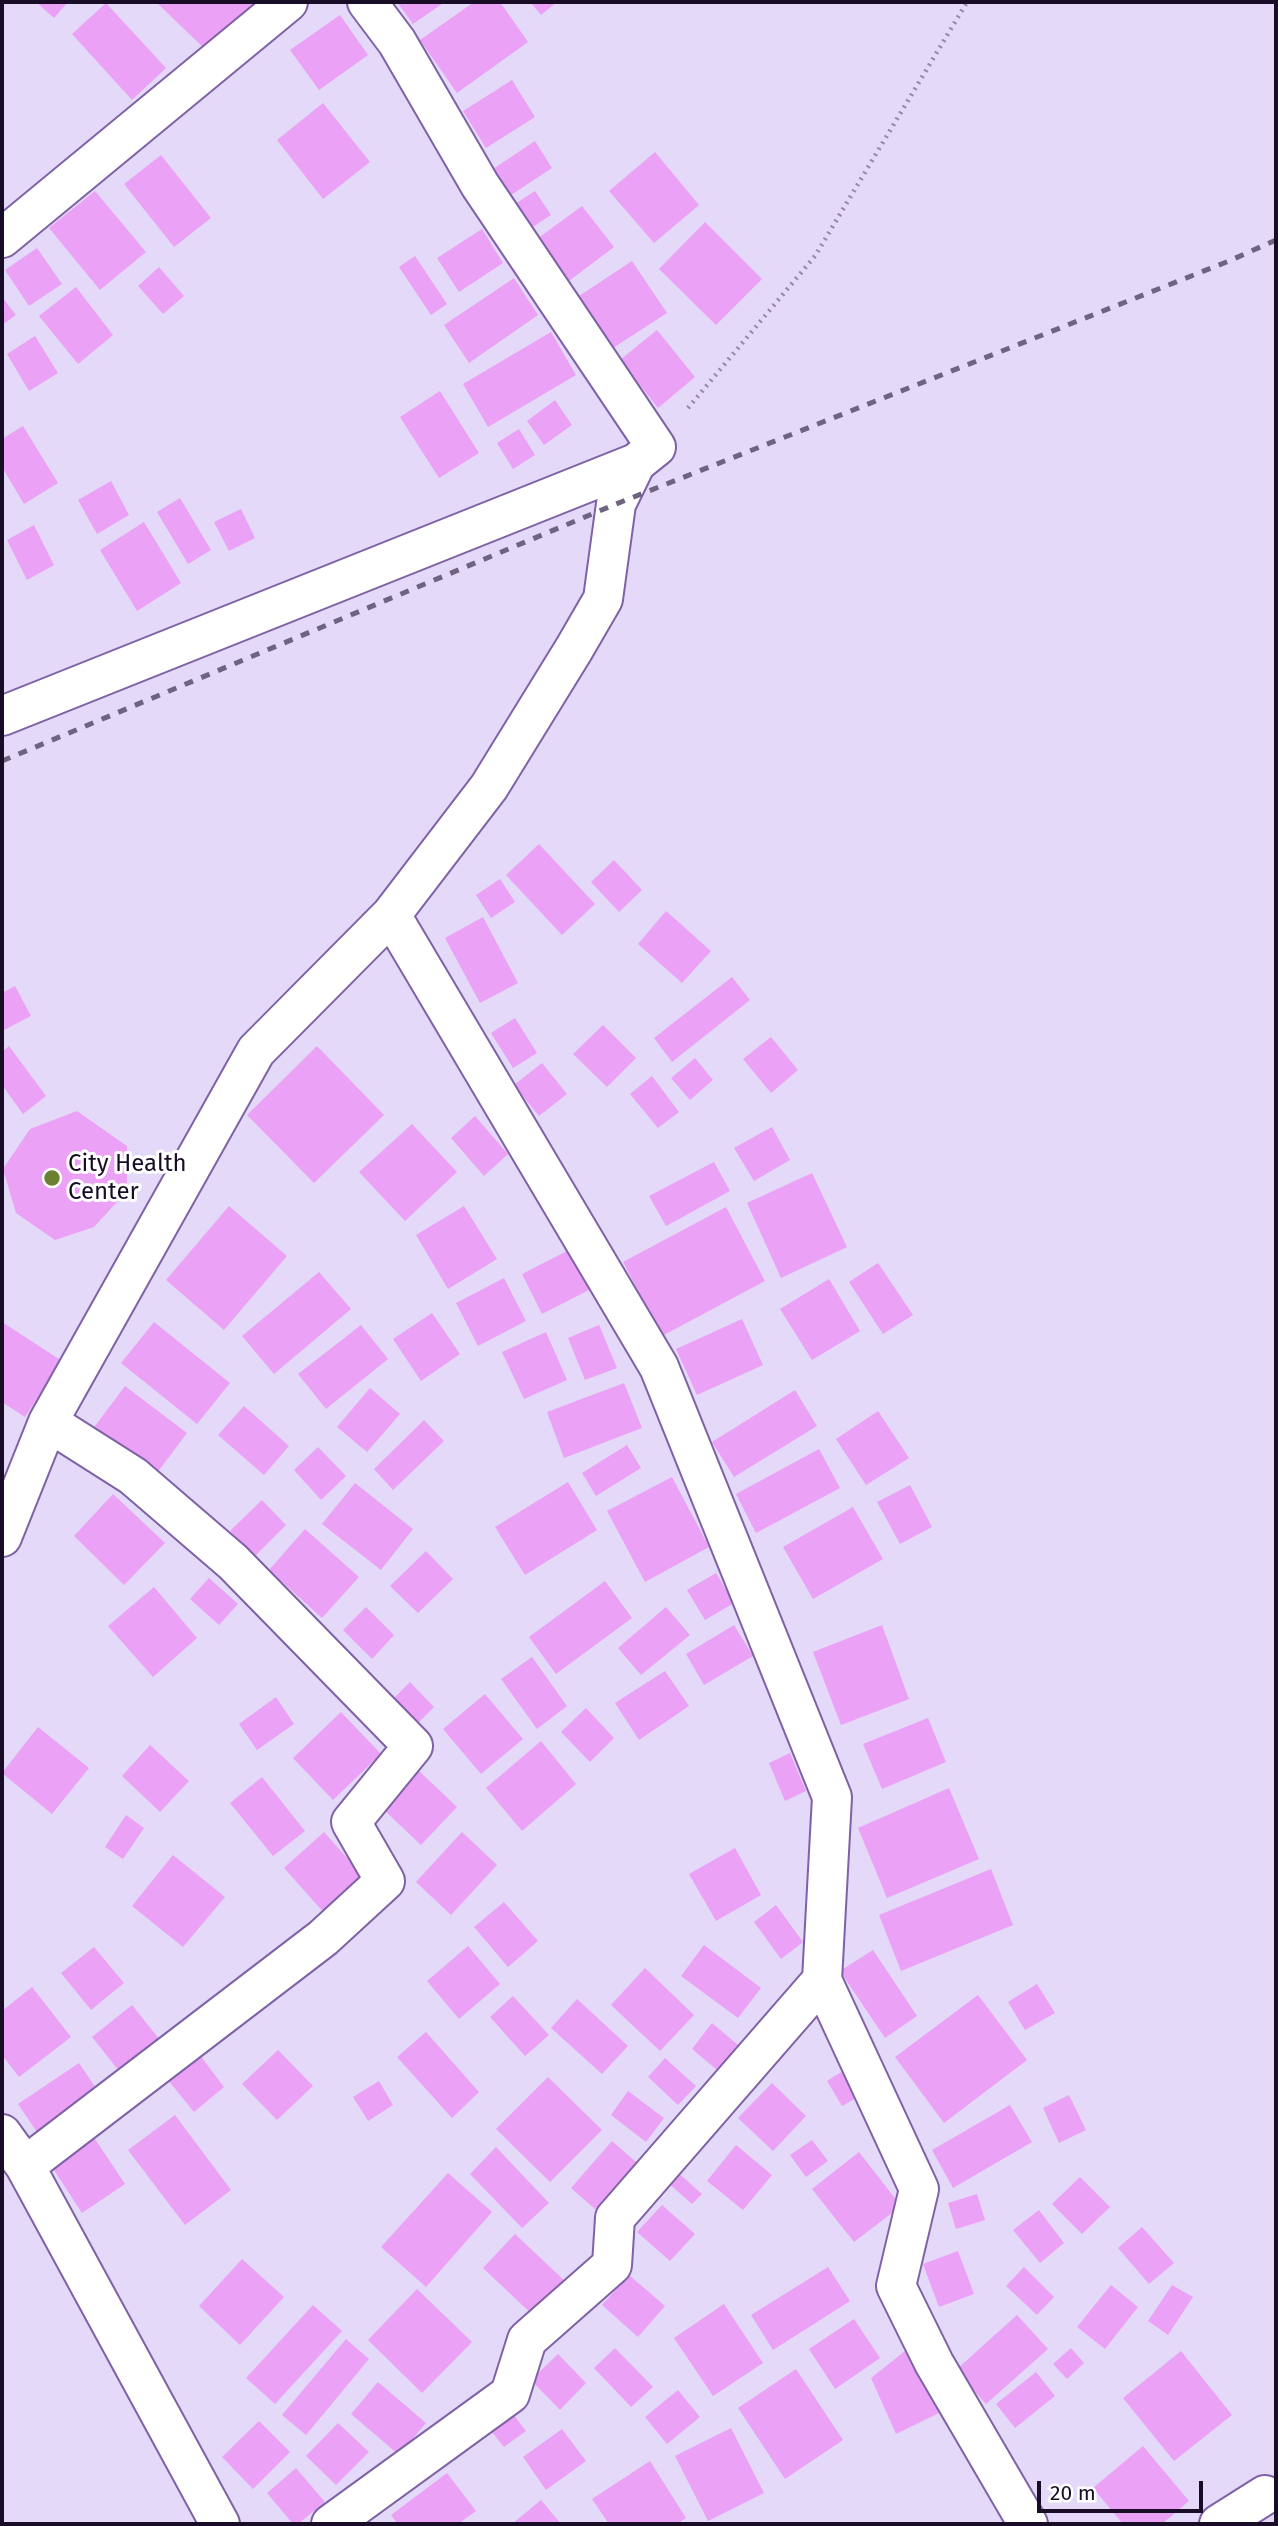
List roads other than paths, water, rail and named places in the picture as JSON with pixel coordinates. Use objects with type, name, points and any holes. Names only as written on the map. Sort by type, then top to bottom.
[{"type":"street","points":[[2,238],[288,2]]},
{"type":"street","points":[[367,2],[397,41],[480,184],[646,455]]},
{"type":"street","points":[[2,716],[646,455]]},
{"type":"street","points":[[2,1537],[48,1422],[256,1051],[391,915],[489,787],[603,599],[616,504],[646,455]]},
{"type":"street","points":[[391,915],[659,1367],[832,1797],[822,1980],[919,2189],[895,2286],[934,2363],[1028,2524]]},
{"type":"street","points":[[26,2166],[323,1938],[385,1881],[351,1822],[413,1745],[233,1562],[133,1476],[48,1422]]},
{"type":"street","points":[[331,2524],[510,2394],[527,2340],[612,2265],[615,2218],[822,1980]]},
{"type":"street","points":[[2,2134],[26,2166],[220,2524]]},
{"type":"street","points":[[1219,2524],[1265,2496]]},
{"type":"railway","points":[[2,761],[616,504],[1276,240]]},
{"type":"place","name":"City Health Center","points":[[52,1178]]}]
